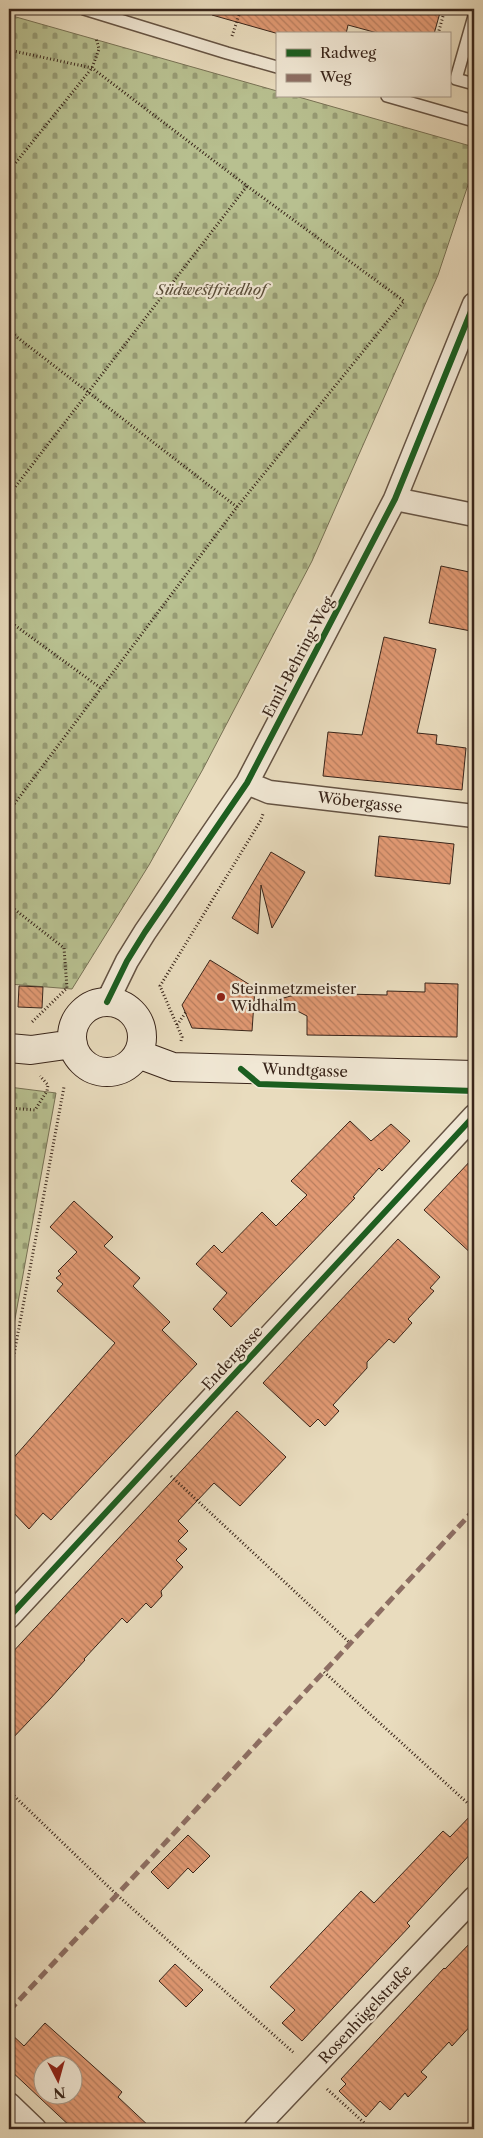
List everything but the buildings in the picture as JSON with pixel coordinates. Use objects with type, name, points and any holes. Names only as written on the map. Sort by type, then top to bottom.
[{"type":"street","name":"Emil-Behring-Weg","points":[[107,1002],[127,961],[145,932],[247,783],[395,500],[474,304]]},
{"type":"street","points":[[395,500],[474,515]]},
{"type":"street","name":"Wöbergasse","points":[[247,783],[270,792],[474,816]]},
{"type":"street","points":[[107,1002],[119,1004],[130,1010],[138,1019],[142,1030],[142,1042],[138,1054],[130,1064],[120,1070],[108,1072],[96,1070],[85,1064],[77,1055],[73,1044],[73,1032],[77,1020],[84,1011],[95,1004],[107,1002]]},
{"type":"street","points":[[26,1057],[73,1044]]},
{"type":"street","name":"Wundtgasse","points":[[138,1054],[173,1067],[474,1075]]},
{"type":"street","name":"Endergasse","points":[[9,1617],[474,1116]]},
{"type":"street","name":"Rosenhügelstraße","points":[[255,2129],[474,1898]]},
{"type":"street","points":[[9,2104],[35,2129]]},
{"type":"lane","points":[[84,9],[227,53],[276,66]]},
{"type":"lane","points":[[474,16],[456,79],[474,84]]},
{"type":"lane","points":[[394,98],[474,121]]},
{"type":"path","points":[[227,53],[241,9]]},
{"type":"path","points":[[439,32],[445,9]]},
{"type":"path","points":[[9,171],[92,68],[98,50],[96,38]]},
{"type":"path","points":[[9,50],[92,68],[247,186],[404,301],[237,507],[9,811]]},
{"type":"path","points":[[9,495],[247,186]]},
{"type":"path","points":[[9,331],[237,507]]},
{"type":"path","points":[[9,621],[102,689]]},
{"type":"path","points":[[173,1067],[182,1037],[160,986],[261,820],[270,792]]},
{"type":"path","points":[[9,904],[64,948],[66,988],[30,1023],[26,1057],[48,1085],[47,1091],[34,1110],[9,1108]]},
{"type":"path","points":[[177,1025],[186,1012]]},
{"type":"path","points":[[9,1381],[64,1087]]},
{"type":"path","points":[[153,1460],[350,1643]]},
{"type":"path","points":[[324,1672],[474,1809]]},
{"type":"path","points":[[9,1791],[116,1894],[311,2072],[370,2129]]},
{"type":"green space","name":"Südwestfriedhof","points":[[9,15],[276,91],[276,98],[302,98],[474,147],[474,167],[438,275],[312,561],[203,769],[149,865],[72,989],[9,984]]},
{"type":"green space","points":[[9,1087],[56,1093],[9,1352]]},
{"type":"marked path","points":[[9,2011],[474,1510]]},
{"type":"cycle path","points":[[107,1002],[127,961],[145,932],[247,783],[395,499],[474,304]]},
{"type":"cycle path","points":[[241,1069],[259,1084],[474,1091]]},
{"type":"cycle path","points":[[9,1617],[474,1116]]},
{"type":"place","name":"Steinmetzmeister Widhalm","points":[[221,997]]}]
